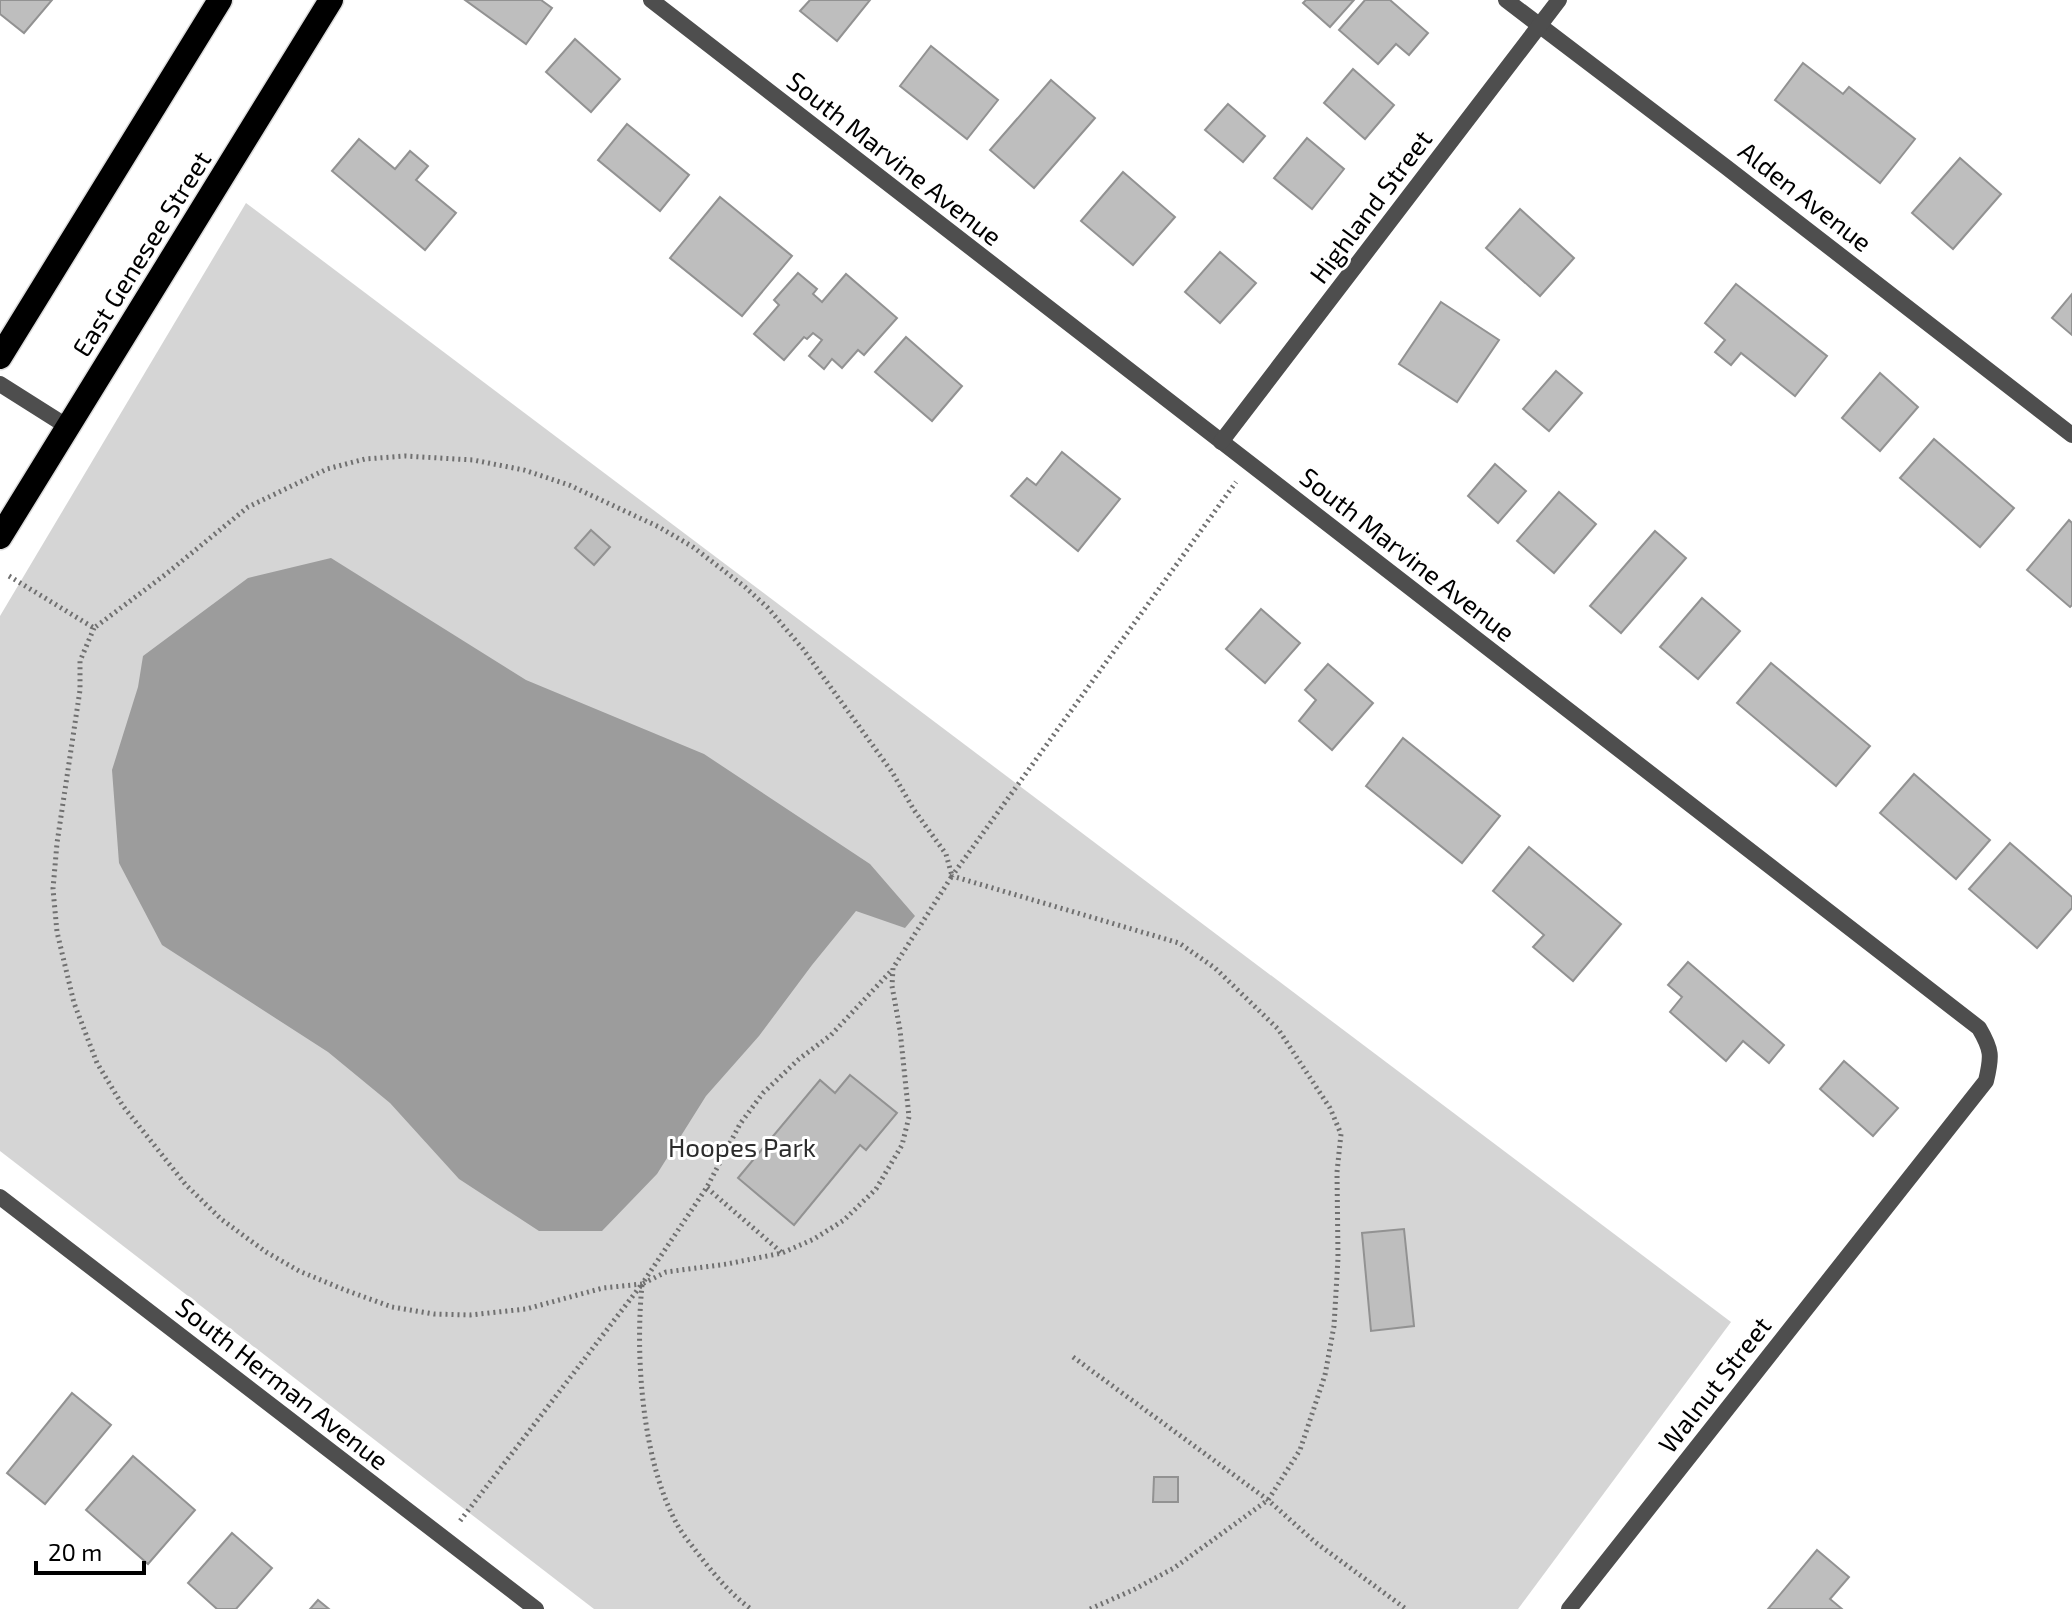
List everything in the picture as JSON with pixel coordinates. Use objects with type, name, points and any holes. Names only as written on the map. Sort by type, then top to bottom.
[{"type":"highway","points":[[0,357],[220,0]]},
{"type":"highway","name":"East Genesee Street","points":[[0,537],[331,0]]},
{"type":"street","name":"South Marvine Avenue","points":[[651,0],[1979,1028],[1988,1043],[1991,1061],[1986,1081],[1900,1191]]},
{"type":"street","name":"Alden Avenue","points":[[1506,0],[2072,435]]},
{"type":"street","name":"Highland Street","points":[[1221,442],[1559,0]]},
{"type":"street","points":[[0,384],[68,427]]},
{"type":"street","name":"Walnut Street","points":[[1573,1604],[1900,1191]]},
{"type":"street","name":"South Herman Avenue","points":[[0,1197],[536,1609]]},
{"type":"street","points":[[1573,1604],[1591,1609]]},
{"type":"path","points":[[893,968],[892,986],[909,1117],[902,1145],[876,1189],[844,1220],[814,1239],[782,1253],[666,1272],[642,1284],[603,1288],[526,1309],[470,1315],[434,1314],[392,1307],[345,1290],[299,1271],[266,1252],[221,1219],[186,1185],[123,1106],[97,1063],[74,1003],[57,932],[53,889],[80,690],[80,661],[94,628],[248,507],[327,469],[365,459],[405,456],[473,460],[524,470],[602,499],[659,527],[693,547],[768,608],[803,649],[892,772],[914,810],[946,854],[952,876]]},
{"type":"path","points":[[445,1540],[642,1284],[707,1187],[740,1124],[763,1093],[799,1059],[831,1035],[893,968],[952,876],[1249,463]]},
{"type":"path","points":[[9,576],[94,628]]},
{"type":"path","points":[[952,876],[1179,943],[1215,968],[1278,1029],[1330,1108],[1341,1134],[1337,1172],[1338,1258],[1334,1326],[1325,1375],[1300,1450],[1268,1500],[1174,1568],[1090,1609]]},
{"type":"path","points":[[707,1187],[782,1253]]},
{"type":"path","points":[[642,1284],[644,1406],[655,1467],[665,1497],[678,1527],[719,1580],[751,1609]]},
{"type":"path","points":[[1073,1357],[1268,1500],[1315,1542],[1406,1609]]},
{"type":"green space","name":"Hoopes Park","points":[[246,203],[1731,1322],[1518,1609],[594,1609],[0,1151],[0,616]]},
{"type":"shaded area","points":[[331,558],[526,680],[704,754],[870,864],[915,916],[905,928],[856,911],[759,1036],[706,1096],[657,1174],[602,1231],[539,1231],[459,1179],[390,1103],[328,1052],[162,945],[119,863],[112,770],[138,687],[143,656],[248,578]]},
{"type":"building","points":[[0,0],[52,0],[24,33],[0,14]]},
{"type":"building","points":[[465,0],[541,0],[552,8],[526,44]]},
{"type":"building","points":[[810,0],[870,0],[837,41],[800,11]]},
{"type":"building","points":[[1306,0],[1354,0],[1330,27],[1303,3]]},
{"type":"building","points":[[1365,0],[1390,0],[1428,33],[1409,55],[1396,44],[1378,64],[1339,30]]},
{"type":"building","points":[[575,39],[620,79],[591,112],[546,72]]},
{"type":"building","points":[[931,46],[998,100],[967,139],[900,86]]},
{"type":"building","points":[[1803,63],[1843,94],[1849,87],[1915,139],[1880,183],[1775,100]]},
{"type":"building","points":[[1353,69],[1394,105],[1365,139],[1324,103]]},
{"type":"building","points":[[1051,80],[1095,118],[1034,188],[990,150]]},
{"type":"building","points":[[1228,104],[1265,136],[1243,162],[1205,130]]},
{"type":"building","points":[[627,124],[689,175],[660,211],[598,160]]},
{"type":"building","points":[[1307,138],[1344,169],[1312,209],[1274,178]]},
{"type":"building","points":[[359,139],[395,169],[410,151],[428,166],[416,180],[456,213],[425,250],[332,171]]},
{"type":"building","points":[[1960,158],[2001,194],[1953,249],[1912,213]]},
{"type":"building","points":[[1123,172],[1175,217],[1133,265],[1081,221]]},
{"type":"building","points":[[720,197],[792,256],[742,316],[670,258]]},
{"type":"building","points":[[1520,209],[1574,258],[1540,296],[1486,248]]},
{"type":"building","points":[[1220,252],[1256,283],[1220,323],[1185,292]]},
{"type":"building","points":[[798,273],[817,289],[813,294],[822,302],[846,274],[897,318],[864,355],[858,350],[842,368],[832,359],[824,369],[809,356],[822,340],[813,333],[807,339],[804,337],[784,360],[754,334],[779,305],[774,300]]},
{"type":"building","points":[[1736,284],[1827,356],[1795,396],[1741,353],[1731,365],[1715,352],[1725,340],[1705,323]]},
{"type":"building","points":[[2072,294],[2072,335],[2052,318]]},
{"type":"building","points":[[1441,302],[1499,340],[1457,402],[1399,364]]},
{"type":"building","points":[[906,337],[962,386],[932,421],[875,372]]},
{"type":"building","points":[[1556,371],[1582,393],[1549,431],[1523,409]]},
{"type":"building","points":[[1880,373],[1918,407],[1880,451],[1842,418]]},
{"type":"building","points":[[1934,439],[2014,508],[1980,547],[1900,478]]},
{"type":"building","points":[[1062,452],[1120,499],[1078,551],[1011,496],[1027,478],[1036,485]]},
{"type":"building","points":[[1495,464],[1526,491],[1498,523],[1468,496]]},
{"type":"building","points":[[1559,492],[1596,524],[1554,573],[1517,541]]},
{"type":"building","points":[[2069,520],[2072,523],[2070,607],[2027,570]]},
{"type":"building","points":[[591,530],[610,547],[594,565],[575,548]]},
{"type":"building","points":[[1655,531],[1686,558],[1621,633],[1590,606]]},
{"type":"building","points":[[1702,598],[1740,631],[1698,679],[1660,647]]},
{"type":"building","points":[[1261,609],[1300,643],[1265,683],[1226,649]]},
{"type":"building","points":[[1771,663],[1870,746],[1836,786],[1737,703]]},
{"type":"building","points":[[1328,664],[1373,703],[1332,750],[1299,721],[1316,700],[1305,690]]},
{"type":"building","points":[[1403,738],[1500,816],[1462,863],[1366,786]]},
{"type":"building","points":[[1914,774],[1990,840],[1956,879],[1880,813]]},
{"type":"building","points":[[2010,843],[2072,897],[2072,908],[2037,948],[1969,889]]},
{"type":"building","points":[[1529,847],[1621,924],[1573,981],[1533,947],[1544,935],[1493,891]]},
{"type":"building","points":[[1688,962],[1784,1045],[1769,1063],[1743,1041],[1726,1061],[1670,1012],[1682,997],[1668,985]]},
{"type":"building","points":[[1844,1061],[1898,1108],[1873,1136],[1820,1089]]},
{"type":"building","points":[[850,1075],[897,1113],[866,1150],[860,1145],[794,1225],[738,1178],[820,1080],[835,1093]]},
{"type":"building","points":[[1404,1229],[1414,1326],[1371,1331],[1362,1233]]},
{"type":"building","points":[[72,1393],[111,1425],[45,1504],[7,1473]]},
{"type":"building","points":[[133,1456],[195,1510],[148,1564],[86,1510]]},
{"type":"building","points":[[1154,1477],[1178,1477],[1178,1502],[1153,1502]]},
{"type":"building","points":[[232,1533],[272,1568],[236,1609],[217,1609],[188,1583]]},
{"type":"building","points":[[1817,1550],[1849,1577],[1830,1599],[1842,1609],[1768,1609]]},
{"type":"building","points":[[318,1600],[329,1609],[310,1609]]}]
